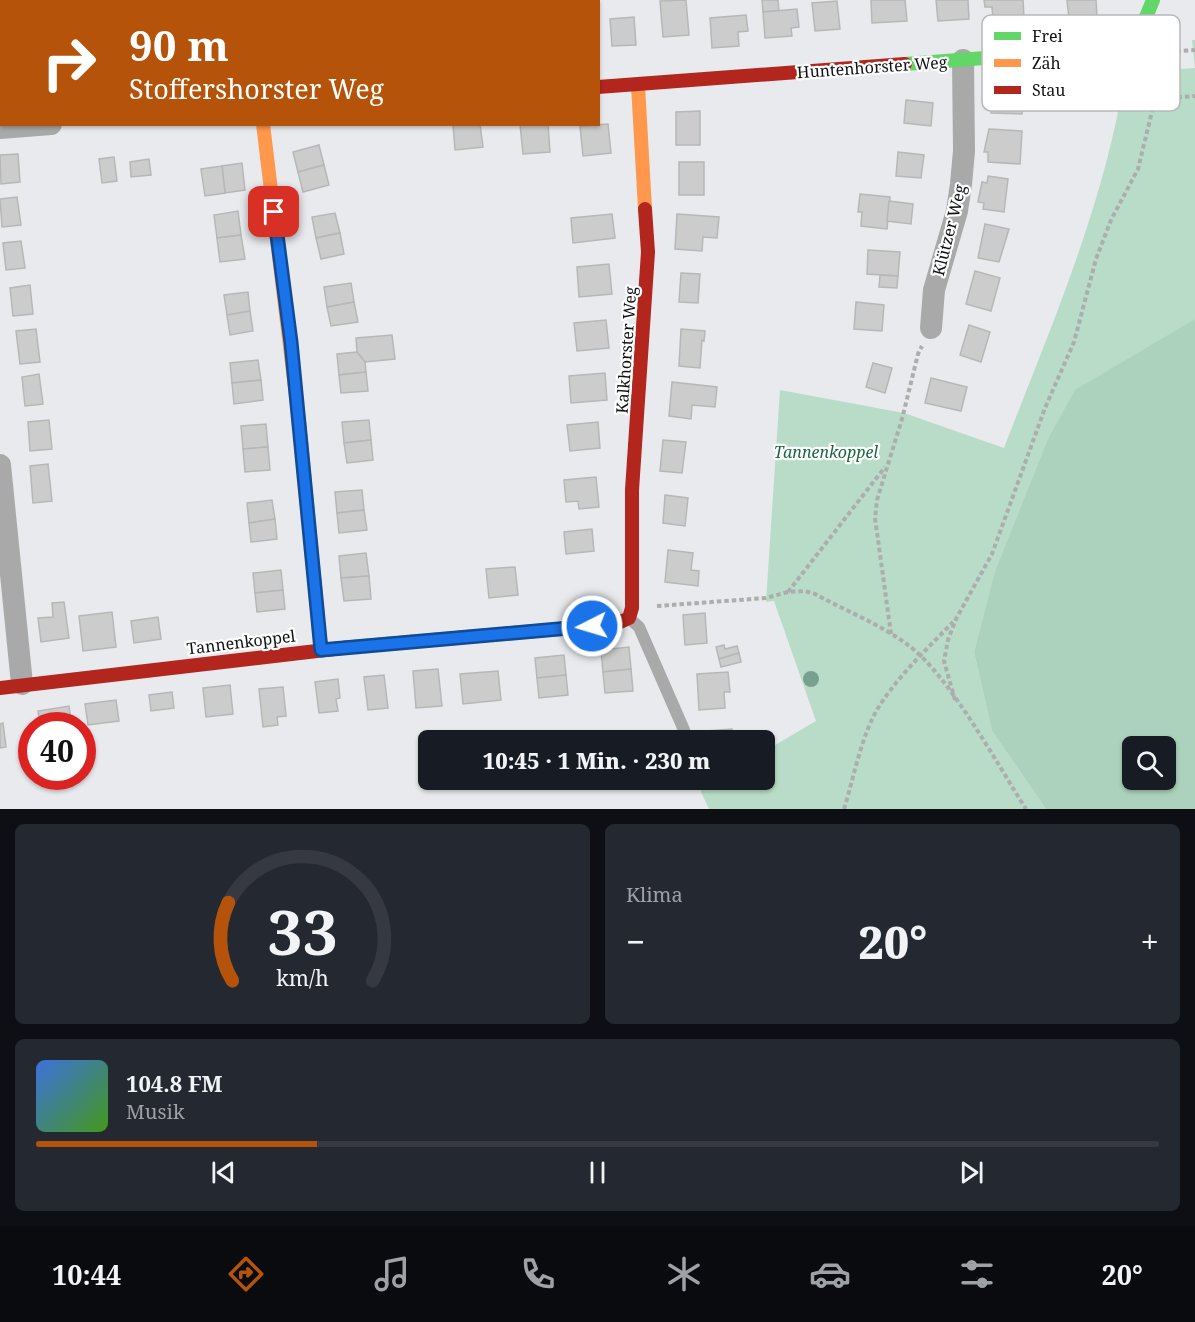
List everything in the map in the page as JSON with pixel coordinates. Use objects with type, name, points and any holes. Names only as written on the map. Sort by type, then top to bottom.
[{"type":"street","points":[[1146,15],[1153,0]]},
{"type":"street","name":"Huntenhorster Weg","points":[[600,87],[982,59]]},
{"type":"street","name":"Klützer Weg","points":[[931,328],[934,290],[957,211],[961,184],[964,142],[963,60]]},
{"type":"street","name":"Kalkhorster Weg","points":[[630,613],[632,490],[648,252],[638,85]]},
{"type":"street","points":[[0,128],[26,126]]},
{"type":"street","points":[[263,126],[291,342],[321,650]]},
{"type":"street","points":[[0,465],[22,684]]},
{"type":"street","name":"Tannenkoppel","points":[[0,688],[321,650],[615,624],[630,613]]},
{"type":"lane","points":[[630,613],[639,627],[684,730]]},
{"type":"path","points":[[1180,51],[1195,50]]},
{"type":"path","points":[[1180,97],[1195,96]]},
{"type":"path","points":[[955,700],[944,661],[956,619],[992,554],[1017,491],[1045,408],[1074,342],[1096,259],[1111,220],[1138,169],[1152,111]]},
{"type":"path","points":[[891,634],[875,519],[918,354],[931,328]]},
{"type":"path","points":[[788,592],[888,464]]},
{"type":"path","points":[[630,613],[766,598],[788,592],[815,594],[910,646],[938,675],[1026,809]]},
{"type":"path","points":[[844,809],[871,721],[879,706],[918,655],[956,619]]},
{"type":"green space","points":[[1192,40],[1195,40],[1195,68]]},
{"type":"green space","points":[[1195,68],[1195,319],[1146,350],[1047,441],[996,572],[974,652],[992,731],[1046,809],[709,809],[702,790],[775,790],[775,745],[816,721],[774,601],[766,602],[780,390],[904,413],[1004,448],[1075,264],[1104,170],[1118,111],[1180,111],[1180,69]]},
{"type":"green space","points":[[1195,319],[1195,809],[1046,809],[992,731],[974,652],[995,572],[1047,441],[1075,390]]},
{"type":"building","points":[[686,0],[689,35],[663,37],[660,1]]},
{"type":"building","points":[[762,0],[778,0],[779,11],[763,12]]},
{"type":"building","points":[[871,0],[905,0],[907,21],[872,23]]},
{"type":"building","points":[[936,0],[968,0],[969,19],[938,21]]},
{"type":"building","points":[[984,0],[1023,0],[1024,15],[993,15],[992,7],[985,7]]},
{"type":"building","points":[[1067,0],[1096,0],[1097,15],[1069,15]]},
{"type":"building","points":[[837,1],[840,29],[815,31],[812,3]]},
{"type":"building","points":[[797,9],[799,27],[791,28],[792,36],[765,38],[763,12]]},
{"type":"building","points":[[746,15],[748,31],[738,32],[739,46],[712,48],[710,18]]},
{"type":"building","points":[[634,17],[636,45],[612,46],[610,19]]},
{"type":"building","points":[[906,100],[933,103],[931,126],[904,123]]},
{"type":"building","points":[[700,111],[700,145],[676,145],[676,112]]},
{"type":"building","points":[[991,111],[1022,111],[1022,114],[991,113]]},
{"type":"building","points":[[608,124],[611,153],[583,156],[580,126]]},
{"type":"building","points":[[453,126],[480,126],[483,147],[455,150]]},
{"type":"building","points":[[520,126],[548,126],[550,152],[523,154]]},
{"type":"building","points":[[989,129],[1022,131],[1020,164],[988,162],[988,152],[984,152]]},
{"type":"building","points":[[319,145],[324,165],[298,172],[293,152]]},
{"type":"building","points":[[898,152],[924,155],[921,178],[896,176]]},
{"type":"building","points":[[18,154],[20,182],[1,184],[0,155]]},
{"type":"building","points":[[114,157],[117,181],[102,183],[99,159]]},
{"type":"building","points":[[149,159],[151,175],[131,177],[130,162]]},
{"type":"building","points":[[679,162],[704,162],[704,195],[679,195]]},
{"type":"building","points":[[242,163],[245,190],[225,193],[222,166]]},
{"type":"building","points":[[324,165],[329,185],[303,192],[298,172]]},
{"type":"building","points":[[222,166],[225,193],[205,196],[201,169]]},
{"type":"building","points":[[988,176],[1008,179],[1004,212],[983,209],[984,203],[978,202],[982,182],[987,183]]},
{"type":"building","points":[[860,194],[890,197],[887,229],[861,226],[862,212],[858,212]]},
{"type":"building","points":[[17,197],[21,225],[2,227],[0,199]]},
{"type":"building","points":[[889,201],[913,204],[911,224],[887,221]]},
{"type":"building","points":[[238,211],[241,235],[217,238],[214,215]]},
{"type":"building","points":[[335,213],[340,233],[316,238],[312,217]]},
{"type":"building","points":[[612,214],[615,238],[573,243],[571,218]]},
{"type":"building","points":[[677,214],[719,217],[717,238],[703,237],[702,251],[675,249]]},
{"type":"building","points":[[985,224],[1009,229],[999,262],[978,258]]},
{"type":"building","points":[[340,233],[344,254],[321,259],[316,238]]},
{"type":"building","points":[[241,235],[245,259],[220,262],[217,238]]},
{"type":"building","points":[[21,241],[25,268],[6,270],[3,243]]},
{"type":"building","points":[[868,250],[900,252],[898,276],[867,274]]},
{"type":"building","points":[[609,264],[612,294],[579,297],[577,267]]},
{"type":"building","points":[[975,271],[1000,278],[991,311],[966,304]]},
{"type":"building","points":[[681,273],[700,274],[698,303],[679,302]]},
{"type":"building","points":[[880,275],[898,276],[897,288],[879,287]]},
{"type":"building","points":[[351,283],[354,302],[327,307],[324,287]]},
{"type":"building","points":[[30,285],[33,314],[13,316],[10,288]]},
{"type":"building","points":[[248,292],[250,311],[227,315],[224,295]]},
{"type":"building","points":[[354,302],[358,322],[331,326],[327,307]]},
{"type":"building","points":[[856,302],[884,305],[882,331],[854,329]]},
{"type":"building","points":[[250,311],[253,331],[230,335],[227,315]]},
{"type":"building","points":[[606,320],[609,348],[577,351],[574,323]]},
{"type":"building","points":[[969,325],[990,332],[981,362],[960,355]]},
{"type":"building","points":[[36,329],[40,362],[20,364],[16,331]]},
{"type":"building","points":[[681,329],[705,331],[700,368],[679,366]]},
{"type":"building","points":[[392,335],[395,359],[365,362],[357,352],[356,338]]},
{"type":"building","points":[[357,352],[365,362],[366,372],[339,375],[337,354]]},
{"type":"building","points":[[258,360],[261,380],[232,383],[230,363]]},
{"type":"building","points":[[873,363],[892,368],[885,393],[866,387]]},
{"type":"building","points":[[366,372],[368,391],[341,393],[339,375]]},
{"type":"building","points":[[605,373],[607,400],[571,403],[569,376]]},
{"type":"building","points":[[39,374],[43,404],[25,406],[22,377]]},
{"type":"building","points":[[931,378],[967,387],[961,411],[925,403]]},
{"type":"building","points":[[261,380],[263,400],[234,404],[232,383]]},
{"type":"building","points":[[672,382],[717,387],[715,407],[692,405],[691,419],[669,416]]},
{"type":"building","points":[[49,420],[52,449],[30,451],[28,422]]},
{"type":"building","points":[[369,420],[371,440],[344,443],[342,422]]},
{"type":"building","points":[[598,422],[600,448],[570,451],[567,425]]},
{"type":"building","points":[[266,424],[268,447],[243,449],[241,426]]},
{"type":"building","points":[[371,440],[373,460],[347,463],[344,443]]},
{"type":"building","points":[[663,440],[686,442],[682,473],[660,471]]},
{"type":"building","points":[[268,447],[270,470],[245,472],[243,449]]},
{"type":"building","points":[[48,464],[52,501],[33,503],[30,466]]},
{"type":"building","points":[[596,477],[599,507],[579,509],[578,501],[566,502],[564,480]]},
{"type":"building","points":[[362,490],[364,510],[337,513],[335,492]]},
{"type":"building","points":[[665,495],[688,498],[685,526],[663,523]]},
{"type":"building","points":[[272,500],[275,519],[249,523],[247,503]]},
{"type":"building","points":[[364,510],[367,530],[339,533],[337,513]]},
{"type":"building","points":[[275,519],[277,539],[251,542],[249,523]]},
{"type":"building","points":[[592,529],[594,551],[566,554],[564,532]]},
{"type":"building","points":[[668,550],[693,553],[691,570],[699,571],[698,586],[665,582]]},
{"type":"building","points":[[366,553],[369,576],[341,578],[339,556]]},
{"type":"building","points":[[515,567],[518,595],[489,598],[486,569]]},
{"type":"building","points":[[281,570],[283,590],[255,593],[253,573]]},
{"type":"building","points":[[369,576],[371,599],[344,601],[341,578]]},
{"type":"building","points":[[283,590],[285,609],[257,612],[255,593]]},
{"type":"building","points":[[64,602],[69,638],[41,642],[38,618],[53,617],[52,603]]},
{"type":"building","points":[[112,612],[116,647],[83,651],[79,616]]},
{"type":"building","points":[[705,613],[707,643],[685,645],[683,615]]},
{"type":"building","points":[[158,617],[161,639],[134,643],[131,621]]},
{"type":"building","points":[[724,645],[725,649],[737,646],[739,653],[719,659],[716,647]]},
{"type":"building","points":[[629,647],[631,669],[603,672],[601,650]]},
{"type":"building","points":[[739,653],[741,662],[721,667],[719,659]]},
{"type":"building","points":[[564,655],[566,675],[537,678],[535,658]]},
{"type":"building","points":[[438,669],[442,706],[416,708],[413,671]]},
{"type":"building","points":[[631,669],[633,691],[605,693],[603,672]]},
{"type":"building","points":[[498,671],[501,700],[463,704],[460,674]]},
{"type":"building","points":[[728,672],[730,692],[724,692],[725,708],[699,710],[697,674]]},
{"type":"building","points":[[384,675],[388,708],[368,710],[364,677]]},
{"type":"building","points":[[566,675],[568,695],[539,698],[537,678]]},
{"type":"building","points":[[338,679],[340,698],[336,699],[338,711],[319,713],[315,682]]},
{"type":"building","points":[[230,685],[233,714],[206,717],[203,688]]},
{"type":"building","points":[[283,687],[286,716],[277,717],[278,725],[263,727],[259,689]]},
{"type":"building","points":[[172,692],[174,708],[151,711],[149,695]]},
{"type":"building","points":[[116,700],[119,721],[96,724],[96,712],[86,712],[85,704]]},
{"type":"building","points":[[69,706],[70,712],[38,712]]},
{"type":"building","points":[[3,723],[6,747],[0,748],[0,724]]},
{"type":"traffic: fast","points":[[1147,15],[1153,0]]},
{"type":"traffic: fast","points":[[905,64],[982,58]]},
{"type":"traffic: fast","points":[[299,421],[321,650]]},
{"type":"traffic: fast","points":[[351,647],[616,624]]},
{"type":"traffic: slow","points":[[638,85],[645,209]]},
{"type":"traffic: slow","points":[[263,126],[299,421]]},
{"type":"traffic: jam","points":[[600,87],[905,64]]},
{"type":"traffic: jam","points":[[616,624],[629,618],[632,608],[632,490],[648,252],[645,209]]},
{"type":"traffic: jam","points":[[0,688],[351,647]]},
{"type":"route","points":[[274,212],[291,342],[321,650],[592,626]]}]
